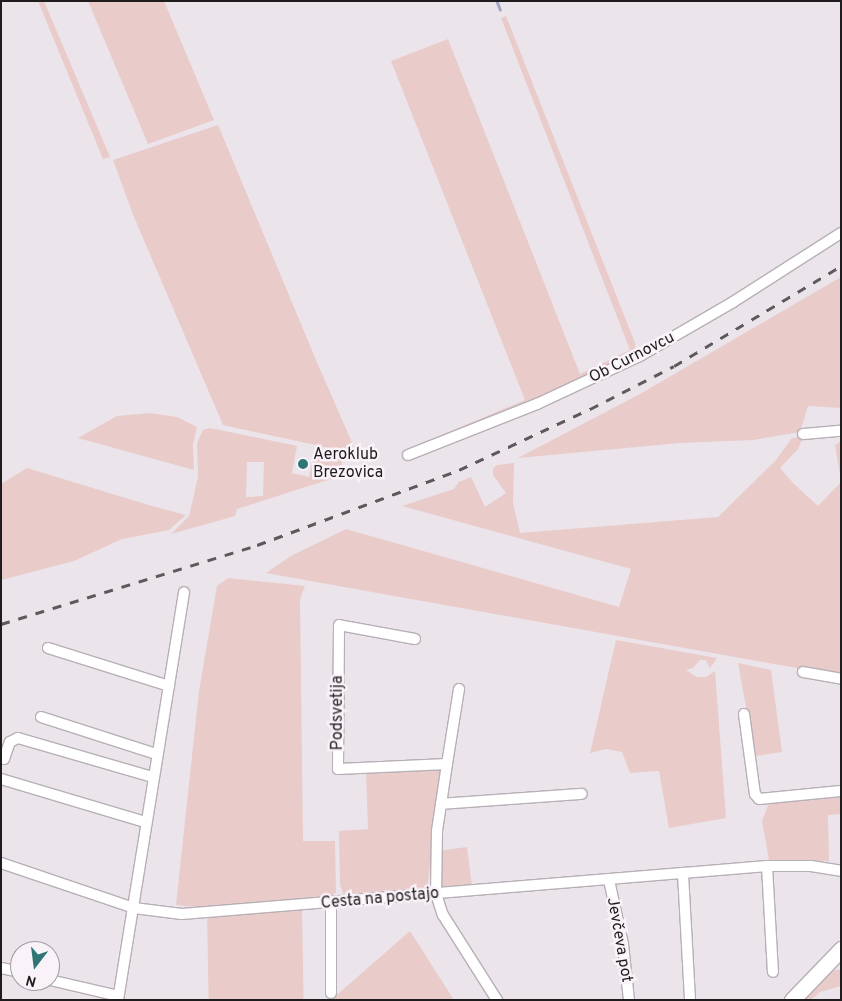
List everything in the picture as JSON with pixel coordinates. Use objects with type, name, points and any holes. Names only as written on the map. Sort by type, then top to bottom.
[{"type":"main road","points":[[792,1000],[841,949]]},
{"type":"street","name":"Ob Curnovcu","points":[[408,455],[537,404],[640,356],[733,302],[841,233]]},
{"type":"street","points":[[804,434],[841,431]]},
{"type":"street","points":[[60,983],[118,998],[134,908],[152,777],[184,592]]},
{"type":"street","name":"Podsvetija","points":[[415,639],[339,625],[338,769],[448,764]]},
{"type":"street","points":[[48,648],[169,686]]},
{"type":"street","points":[[803,672],[841,679]]},
{"type":"street","points":[[459,689],[434,858],[436,894],[443,915],[497,1000]]},
{"type":"street","points":[[744,714],[755,794],[759,799],[841,791]]},
{"type":"street","points":[[41,717],[156,754]]},
{"type":"street","points":[[4,759],[10,742],[18,738],[152,777]]},
{"type":"street","points":[[1,779],[145,822]]},
{"type":"street","points":[[441,804],[582,794]]},
{"type":"street","name":"Cesta na postajo","points":[[1,863],[134,908],[182,914],[331,904],[767,866],[811,866],[841,872]]},
{"type":"street","points":[[767,866],[773,972]]},
{"type":"street","points":[[683,874],[690,1000]]},
{"type":"street","name":"Jevčeva pot","points":[[609,880],[623,944],[629,1000]]},
{"type":"street","points":[[331,904],[331,993]]},
{"type":"shaded area","points":[[38,1],[44,1],[110,157],[103,159]]},
{"type":"shaded area","points":[[88,1],[164,1],[214,120],[148,144]]},
{"type":"shaded area","points":[[506,16],[635,343],[636,355],[429,445],[432,439],[525,400],[391,61],[448,39],[580,374],[630,350],[501,18]]},
{"type":"shaded area","points":[[218,125],[357,454],[223,425],[134,217],[113,160]]},
{"type":"shaded area","points":[[841,277],[841,408],[808,406],[800,432],[753,440],[680,443],[518,458],[640,394]]},
{"type":"shaded area","points":[[150,413],[177,417],[197,427],[193,445],[194,470],[78,438],[117,416]]},
{"type":"shaded area","points":[[210,428],[297,446],[292,473],[309,477],[315,450],[327,453],[326,458],[335,460],[338,455],[344,457],[337,477],[237,509],[235,516],[171,534],[189,516],[198,477],[197,443],[203,430]],"holes":[[[247,462],[264,462],[263,496],[246,497]]]},
{"type":"shaded area","points":[[803,437],[798,449],[780,468],[818,506],[841,482],[841,676],[266,573],[291,556],[346,529],[619,607],[631,569],[402,506],[454,489],[459,482],[471,477],[485,507],[506,493],[493,475],[493,469],[497,465],[514,463],[513,503],[520,533],[718,517],[776,460],[792,438]]},
{"type":"shaded area","points":[[841,441],[841,481],[835,445]]},
{"type":"shaded area","points":[[27,468],[186,515],[169,530],[122,539],[74,561],[1,580],[1,484]]},
{"type":"shaded area","points":[[228,578],[305,586],[300,599],[303,841],[335,841],[336,892],[329,899],[206,908],[176,905],[199,691],[217,586]]},
{"type":"shaded area","points":[[616,640],[717,658],[710,668],[706,660],[700,660],[693,668],[686,670],[697,677],[706,677],[715,671],[726,818],[669,828],[659,771],[630,773],[622,752],[606,749],[590,753]]},
{"type":"shaded area","points":[[738,663],[771,670],[782,752],[755,756]]},
{"type":"shaded area","points":[[442,767],[427,890],[349,897],[343,893],[340,884],[339,831],[368,829],[366,773]]},
{"type":"shaded area","points":[[841,796],[841,814],[828,815],[829,861],[769,860],[762,821],[769,803]]},
{"type":"shaded area","points":[[467,847],[472,886],[440,887],[438,851]]},
{"type":"shaded area","points":[[302,909],[304,1000],[209,1000],[207,911]]},
{"type":"shaded area","points":[[410,931],[454,1000],[331,1000]]},
{"type":"shaded area","points":[[835,970],[841,970],[841,986],[820,992],[811,1000],[801,1000]]},
{"type":"waterway","points":[[497,1],[500,9]]},
{"type":"railway","points":[[1,624],[257,545],[459,470],[590,409],[674,366],[841,266]]},
{"type":"place","name":"Aeroklub Brezovica","points":[[303,464]]}]
